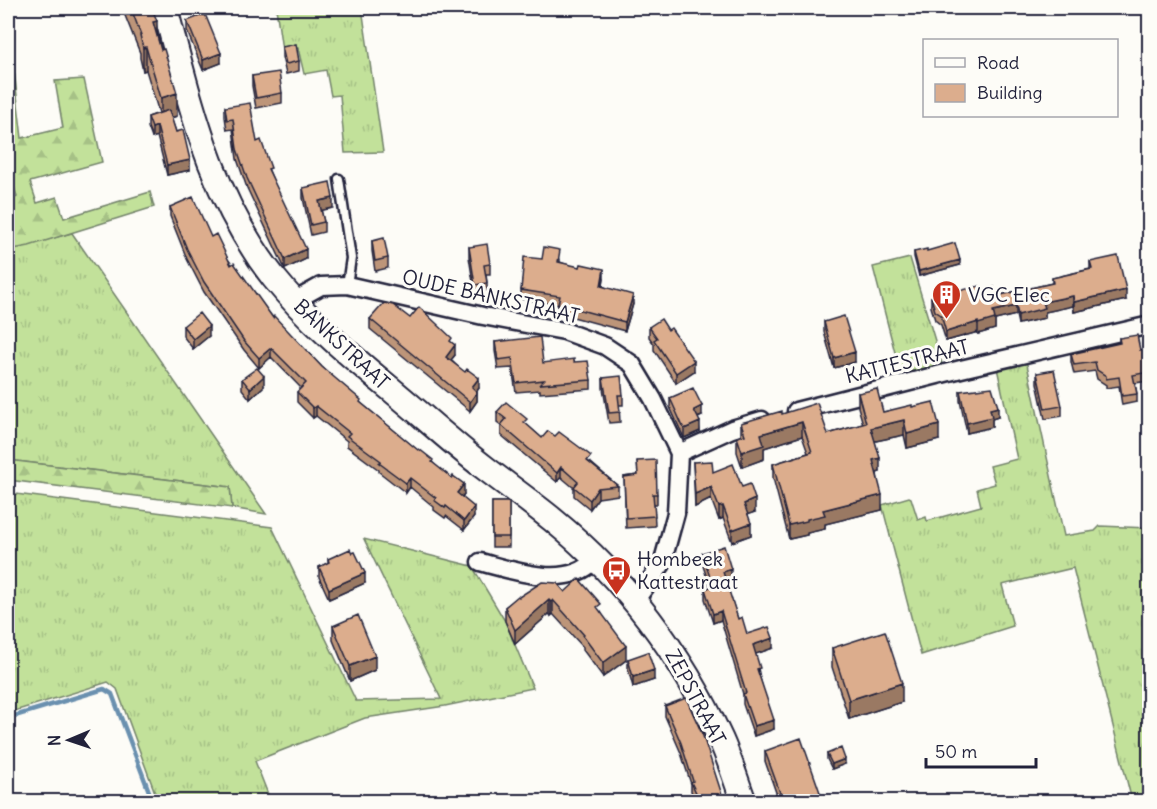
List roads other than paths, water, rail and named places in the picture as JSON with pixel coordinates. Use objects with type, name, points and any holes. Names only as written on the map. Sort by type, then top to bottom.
[{"type":"street","name":"BANKSTRAAT","points":[[165,8],[204,151],[235,218],[254,249],[294,301],[337,345],[482,466],[555,521],[635,601]]},
{"type":"street","name":"OUDE BANKSTRAAT","points":[[294,301],[321,286],[347,285],[564,331],[605,346],[632,364],[680,453]]},
{"type":"street","name":"KATTESTRAAT","points":[[680,453],[732,429],[782,415],[961,369],[1149,325]]},
{"type":"street","points":[[635,601],[662,564],[676,513],[680,453]]},
{"type":"street","points":[[480,562],[548,576],[586,569],[596,560]]},
{"type":"street","name":"ZEPSTRAAT","points":[[635,601],[666,642],[693,687],[721,741],[744,801]]},
{"type":"lane","points":[[339,179],[351,258],[347,285]]},
{"type":"waterway","points":[[8,718],[104,689],[112,694],[153,802]]},
{"type":"place","name":"VGC Elec","points":[[947,320]]},
{"type":"place","name":"Hombeek Kattestraat","points":[[616,596]]}]
